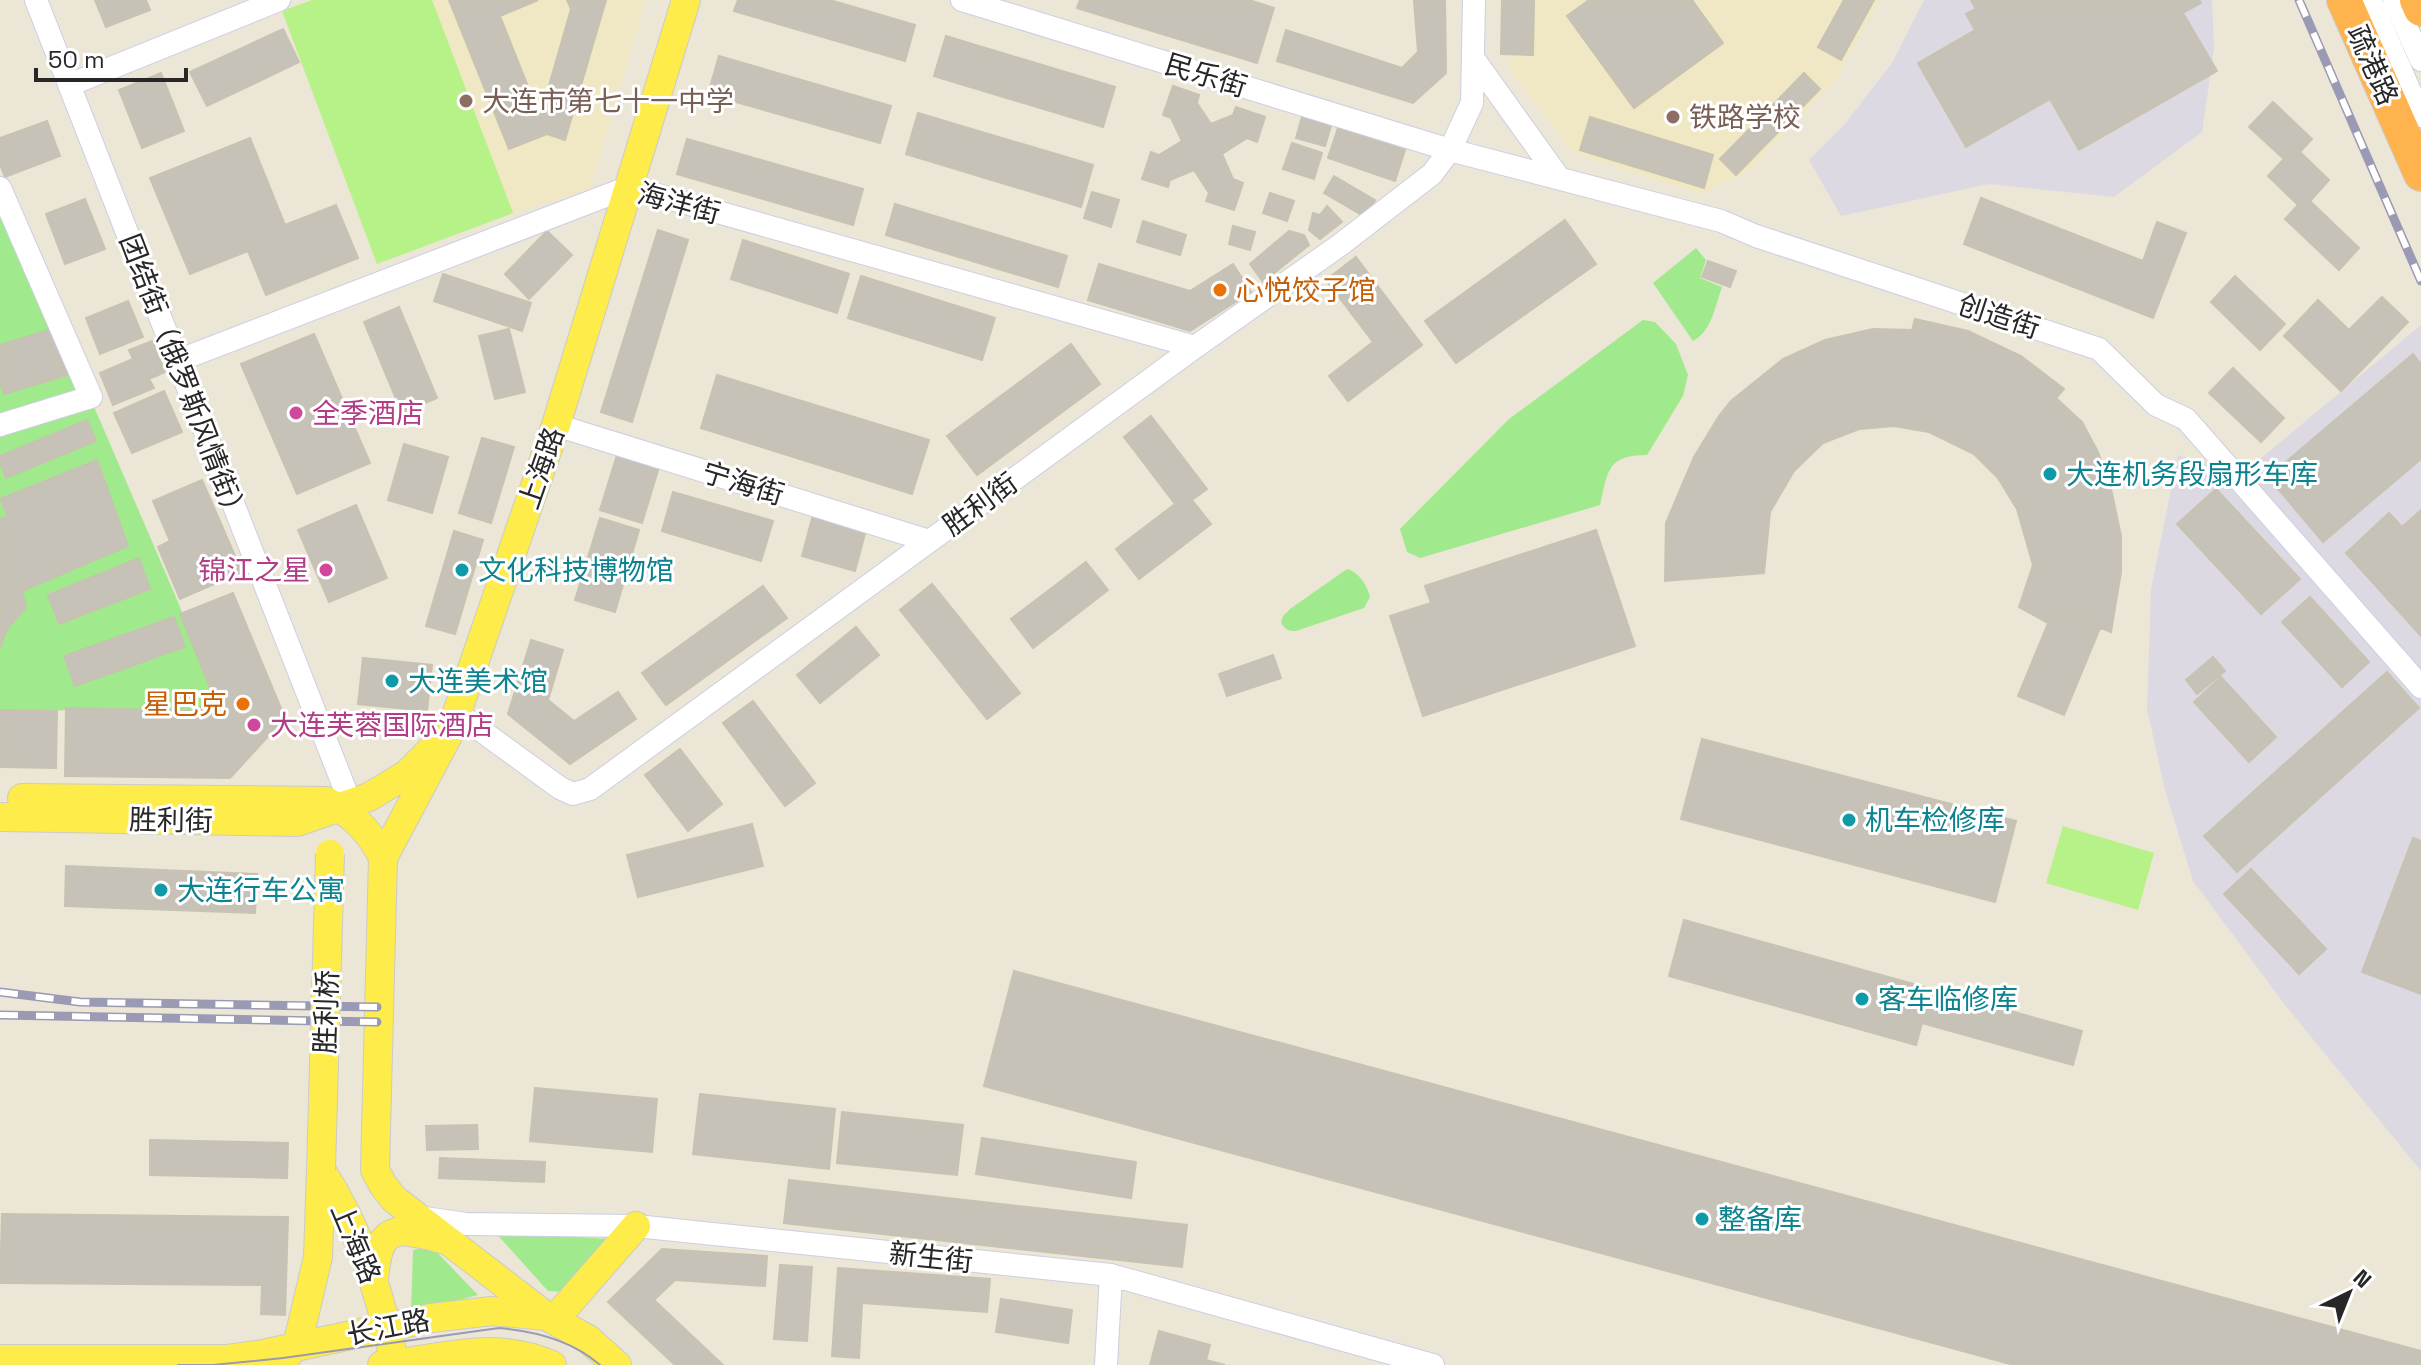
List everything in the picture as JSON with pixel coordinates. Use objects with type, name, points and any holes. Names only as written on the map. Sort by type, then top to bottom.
[{"type":"highway","name":"疏港路","points":[[2344,0],[2421,174]]},
{"type":"highway","points":[[2417,0],[2421,9]]},
{"type":"main road","name":"上海路","points":[[383,858],[454,721],[556,425],[686,0]]},
{"type":"main road","points":[[383,858],[372,837],[344,805],[369,797],[407,774],[454,721]]},
{"type":"main road","name":"胜利街","points":[[0,798],[326,801],[344,805]]},
{"type":"main road","name":"胜利街","points":[[0,817],[297,822],[344,805]]},
{"type":"main road","name":"胜利桥","points":[[287,1356],[318,1257],[330,854],[324,834],[315,825],[297,822]]},
{"type":"main road","name":"胜利桥","points":[[383,858],[375,1170],[394,1199],[418,1217]]},
{"type":"main road","name":"上海路","points":[[321,1170],[343,1204],[374,1280],[387,1327],[390,1365]]},
{"type":"main road","points":[[418,1217],[550,1318],[636,1226]]},
{"type":"main road","points":[[374,1280],[380,1245],[389,1234],[404,1230],[436,1237],[468,1254]]},
{"type":"main road","name":"长江路","points":[[0,1359],[287,1356],[387,1327],[492,1311],[550,1318],[588,1339],[617,1365]]},
{"type":"main road","name":"长江路","points":[[390,1365],[447,1354],[492,1351],[535,1358],[552,1365]]},
{"type":"street","name":"团结街（俄罗斯风情街）","points":[[36,0],[177,361],[344,805]]},
{"type":"street","points":[[69,85],[279,0]]},
{"type":"street","name":"民乐街","points":[[962,0],[1450,150]]},
{"type":"street","points":[[1474,0],[1473,58],[1559,178]]},
{"type":"street","points":[[2370,0],[2421,116]]},
{"type":"street","points":[[2394,0],[2421,60]]},
{"type":"street","name":"胜利街","points":[[454,721],[560,788],[573,794],[590,789],[1195,347],[1340,245],[1432,174],[1450,150],[1472,103],[1473,58]]},
{"type":"street","name":"创造街","points":[[1450,150],[1721,221],[1756,236],[2099,349],[2156,405],[2186,419],[2421,687]]},
{"type":"street","name":"海洋街","points":[[177,361],[629,187],[1195,347]]},
{"type":"street","points":[[0,188],[91,397],[0,425]]},
{"type":"street","name":"宁海街","points":[[556,425],[929,541]]},
{"type":"street","name":"新生街","points":[[418,1217],[466,1224],[636,1226],[1111,1275],[1433,1365]]},
{"type":"street","points":[[1106,1365],[1111,1275]]},
{"type":"shaded area","name":"大连市第七十一中学","points":[[312,0],[646,0],[590,190],[513,213],[377,264],[282,11]]},
{"type":"shaded area","name":"铁路学校","points":[[1510,0],[1880,0],[1835,81],[1749,171],[1701,194],[1575,154],[1509,70]]},
{"type":"shaded area","points":[[1924,0],[2212,0],[2214,49],[2202,132],[2114,197],[1989,184],[1841,216],[1809,160],[1844,125],[1892,63]]},
{"type":"shaded area","points":[[2421,325],[2421,1171],[2285,1005],[2193,881],[2165,790],[2147,709],[2151,589],[2178,455],[2242,474]]},
{"type":"green space","points":[[312,0],[432,0],[513,213],[377,264],[282,11]]},
{"type":"green space","points":[[0,188],[178,602],[213,694],[198,711],[0,710]]},
{"type":"green space","points":[[1696,248],[1706,260],[1700,278],[1722,287],[1709,325],[1693,341],[1653,283]]},
{"type":"green space","points":[[1643,320],[1655,322],[1676,344],[1688,375],[1683,396],[1647,455],[1624,458],[1612,467],[1600,505],[1420,558],[1407,552],[1400,529],[1509,419]]},
{"type":"green space","points":[[1347,569],[1359,576],[1367,588],[1370,597],[1364,608],[1296,631],[1283,626],[1283,616],[1290,609]]},
{"type":"green space","points":[[2063,826],[2154,853],[2138,910],[2046,883]]},
{"type":"green space","points":[[494,1231],[609,1239],[566,1292],[548,1291]]},
{"type":"green space","points":[[431,1246],[478,1295],[411,1313],[413,1250]]},
{"type":"building","points":[[95,0],[146,0],[150,10],[106,27]]},
{"type":"building","points":[[449,0],[538,0],[500,16],[540,117],[571,9],[567,0],[606,0],[565,140],[547,134],[509,149]]},
{"type":"building","points":[[738,0],[830,0],[915,25],[905,61],[734,11]]},
{"type":"building","points":[[1080,0],[1249,0],[1274,8],[1257,63],[1077,8]]},
{"type":"building","points":[[1445,0],[1446,73],[1413,103],[1277,61],[1286,30],[1402,68],[1418,52],[1414,1]]},
{"type":"building","points":[[1502,0],[1534,0],[1533,55],[1501,54]]},
{"type":"building","points":[[1589,0],[1692,0],[1723,43],[1634,108],[1567,16]]},
{"type":"building","points":[[1844,0],[1874,0],[1841,60],[1818,47]]},
{"type":"building","points":[[1971,0],[2199,0],[2201,3],[2183,13],[2217,71],[2079,150],[2050,99],[1966,147],[1918,63],[1975,30],[1966,14],[1976,9]]},
{"type":"building","points":[[283,29],[299,62],[207,106],[190,72]]},
{"type":"building","points":[[946,36],[1115,87],[1103,127],[934,76]]},
{"type":"building","points":[[719,56],[891,106],[880,143],[708,94]]},
{"type":"building","points":[[161,73],[184,131],[142,148],[119,90]]},
{"type":"building","points":[[1804,73],[1820,89],[1736,175],[1720,159]]},
{"type":"building","points":[[1173,86],[1199,95],[1197,103],[1211,124],[1233,115],[1236,107],[1265,117],[1257,142],[1247,138],[1222,154],[1233,179],[1243,183],[1234,210],[1206,201],[1209,193],[1194,170],[1170,180],[1168,187],[1142,179],[1151,152],[1159,155],[1182,141],[1171,118],[1163,115]]},
{"type":"building","points":[[2273,102],[2312,139],[2300,152],[2329,180],[2310,201],[2359,248],[2339,270],[2285,219],[2298,205],[2268,176],[2284,159],[2249,127]]},
{"type":"building","points":[[918,113],[1093,165],[1081,207],[906,154]]},
{"type":"building","points":[[1302,117],[1331,126],[1325,146],[1296,138]]},
{"type":"building","points":[[1590,117],[1713,155],[1704,188],[1580,150]]},
{"type":"building","points":[[47,121],[60,156],[5,177],[0,164],[0,138]]},
{"type":"building","points":[[1338,128],[1405,150],[1395,181],[1328,158]]},
{"type":"building","points":[[250,138],[285,225],[336,205],[358,258],[266,295],[248,251],[190,274],[150,178]]},
{"type":"building","points":[[687,139],[863,189],[853,225],[677,174]]},
{"type":"building","points":[[1292,143],[1322,153],[1314,179],[1283,169]]},
{"type":"building","points":[[1334,176],[1375,200],[1365,217],[1324,193]]},
{"type":"building","points":[[1092,192],[1119,200],[1111,227],[1084,218]]},
{"type":"building","points":[[1270,193],[1294,201],[1287,221],[1263,213]]},
{"type":"building","points":[[1981,198],[2143,261],[2157,222],[2186,233],[2153,318],[1964,244]]},
{"type":"building","points":[[85,199],[105,249],[65,264],[46,214]]},
{"type":"building","points":[[895,204],[1067,256],[1058,287],[886,235]]},
{"type":"building","points":[[1327,206],[1342,222],[1320,239],[1309,230],[1313,213],[1320,215]]},
{"type":"building","points":[[1565,220],[1596,264],[1456,363],[1425,321]]},
{"type":"building","points":[[1143,221],[1186,235],[1180,255],[1137,242]]},
{"type":"building","points":[[1233,226],[1255,232],[1250,250],[1229,244]]},
{"type":"building","points":[[658,230],[688,240],[632,422],[601,412]]},
{"type":"building","points":[[547,231],[572,255],[529,299],[505,274]]},
{"type":"building","points":[[1289,231],[1304,235],[1309,245],[1263,282],[1250,264]]},
{"type":"building","points":[[743,240],[849,274],[837,313],[731,279]]},
{"type":"building","points":[[1356,257],[1422,345],[1348,401],[1329,376],[1373,342],[1326,280]]},
{"type":"building","points":[[1708,261],[1736,271],[1730,287],[1702,277]]},
{"type":"building","points":[[1099,264],[1190,291],[1233,264],[1251,292],[1190,331],[1088,300]]},
{"type":"building","points":[[443,274],[531,303],[522,331],[434,301]]},
{"type":"building","points":[[861,276],[995,318],[982,360],[848,318]]},
{"type":"building","points":[[2235,276],[2285,324],[2260,350],[2211,302]]},
{"type":"building","points":[[2382,297],[2408,322],[2341,391],[2284,336],[2318,300],[2349,330]]},
{"type":"building","points":[[128,301],[143,337],[100,354],[86,318]]},
{"type":"building","points":[[399,307],[437,398],[402,413],[364,322]]},
{"type":"building","name":"大连机务段扇形车库","points":[[1915,319],[1968,331],[2021,356],[2064,389],[2056,398],[2082,422],[2098,452],[2112,493],[2121,536],[2121,572],[2111,632],[2054,609],[2048,623],[2019,607],[2033,565],[2017,509],[1998,478],[1974,454],[1929,432],[1894,426],[1859,429],[1823,443],[1794,471],[1770,512],[1764,573],[1665,581],[1666,523],[1694,457],[1731,401],[1783,359],[1825,340],[1873,329],[1912,330]]},
{"type":"building","points":[[52,329],[67,375],[4,394],[0,383],[0,345]]},
{"type":"building","points":[[509,329],[525,392],[495,399],[479,336]]},
{"type":"building","points":[[314,334],[370,463],[297,494],[241,364]]},
{"type":"building","points":[[152,341],[165,372],[149,379],[154,388],[113,405],[100,373],[133,359],[129,350]]},
{"type":"building","points":[[1071,344],[1100,384],[977,475],[947,436]]},
{"type":"building","points":[[2413,354],[2421,364],[2421,459],[2323,542],[2268,477]]},
{"type":"building","points":[[2233,368],[2284,418],[2261,442],[2209,393]]},
{"type":"building","points":[[717,375],[929,440],[912,494],[701,428]]},
{"type":"building","points":[[164,391],[182,432],[132,453],[114,413]]},
{"type":"building","points":[[1151,416],[1207,489],[1192,500],[1211,524],[1139,579],[1116,549],[1175,504],[1124,437]]},
{"type":"building","points":[[87,420],[96,441],[6,478],[0,456]]},
{"type":"building","points":[[482,438],[514,447],[491,523],[459,513]]},
{"type":"building","points":[[404,444],[448,457],[432,513],[388,500]]},
{"type":"building","points":[[617,455],[659,467],[642,523],[600,510]]},
{"type":"building","points":[[97,460],[128,546],[22,591],[26,607],[7,629],[0,648],[0,519],[8,516],[0,499]]},
{"type":"building","points":[[202,480],[242,572],[180,599],[158,547],[170,541],[153,501]]},
{"type":"building","points":[[2216,489],[2300,579],[2261,614],[2177,524]]},
{"type":"building","points":[[673,492],[773,521],[761,561],[662,531]]},
{"type":"building","points":[[356,505],[387,578],[329,602],[298,530]]},
{"type":"building","points":[[2421,510],[2421,636],[2346,553],[2389,513],[2402,527]]},
{"type":"building","points":[[813,515],[866,530],[855,571],[802,556]]},
{"type":"building","points":[[600,518],[639,530],[615,612],[575,600]]},
{"type":"building","points":[[1596,530],[1635,646],[1423,716],[1390,616],[1431,603],[1425,586]]},
{"type":"building","points":[[454,531],[483,540],[455,634],[426,626]]},
{"type":"building","points":[[139,558],[150,589],[59,624],[48,595]]},
{"type":"building","points":[[1086,562],[1108,590],[1033,648],[1011,619]]},
{"type":"building","points":[[932,584],[1020,693],[987,719],[900,610]]},
{"type":"building","points":[[763,586],[787,618],[666,705],[642,673]]},
{"type":"building","points":[[233,593],[285,718],[230,778],[65,776],[66,708],[198,711],[213,694],[180,614]]},
{"type":"building","points":[[2310,597],[2369,662],[2342,687],[2282,622]]},
{"type":"building","points":[[2054,609],[2100,628],[2064,715],[2018,696]]},
{"type":"building","points":[[174,617],[185,647],[75,686],[64,656]]},
{"type":"building","points":[[856,627],[879,655],[820,703],[797,675]]},
{"type":"building","points":[[531,640],[563,650],[548,700],[574,721],[618,692],[636,719],[570,764],[508,714]]},
{"type":"building","points":[[1273,655],[1281,678],[1227,696],[1219,674]]},
{"type":"building","points":[[2213,657],[2225,671],[2197,694],[2186,680]]},
{"type":"building","points":[[363,658],[432,665],[427,711],[358,704]]},
{"type":"building","points":[[2387,672],[2419,708],[2237,872],[2204,836]]},
{"type":"building","points":[[2221,677],[2276,737],[2249,762],[2194,702]]},
{"type":"building","points":[[753,701],[815,783],[785,806],[723,723]]},
{"type":"building","points":[[0,710],[57,711],[56,768],[0,767]]},
{"type":"building","name":"机车检修库","points":[[1702,739],[2016,821],[1995,902],[1681,819]]},
{"type":"building","points":[[680,749],[722,804],[688,831],[645,775]]},
{"type":"building","points":[[752,824],[763,866],[638,897],[627,855]]},
{"type":"building","points":[[2413,838],[2421,841],[2421,994],[2362,972]]},
{"type":"building","name":"大连行车公寓","points":[[66,866],[257,874],[255,913],[65,906]]},
{"type":"building","points":[[2251,869],[2326,949],[2299,974],[2224,894]]},
{"type":"building","name":"客车临修库","points":[[1684,920],[2082,1031],[2073,1065],[1922,1023],[1916,1045],[1669,976]]},
{"type":"building","name":"整备库","points":[[1014,971],[2421,1351],[2421,1365],[2014,1365],[984,1086]]},
{"type":"building","points":[[535,1088],[657,1099],[652,1152],[530,1141]]},
{"type":"building","points":[[700,1094],[835,1109],[829,1169],[693,1154]]},
{"type":"building","points":[[842,1112],[963,1125],[957,1175],[837,1163]]},
{"type":"building","points":[[477,1125],[478,1149],[427,1150],[426,1126]]},
{"type":"building","points":[[982,1138],[1136,1162],[1131,1198],[976,1174]]},
{"type":"building","points":[[150,1140],[288,1143],[287,1178],[150,1175]]},
{"type":"building","points":[[440,1158],[545,1162],[544,1182],[439,1178]]},
{"type":"building","points":[[789,1180],[1187,1225],[1182,1267],[784,1223]]},
{"type":"building","points":[[2,1214],[288,1217],[285,1315],[261,1314],[262,1285],[0,1283]]},
{"type":"building","points":[[662,1249],[767,1256],[765,1286],[675,1280],[654,1300],[723,1365],[675,1365],[608,1302]]},
{"type":"building","points":[[780,1265],[812,1267],[807,1341],[774,1339]]},
{"type":"building","points":[[838,1268],[990,1279],[987,1312],[862,1303],[859,1358],[832,1356]]},
{"type":"building","points":[[1001,1299],[1072,1310],[1068,1343],[996,1332]]},
{"type":"building","points":[[1159,1331],[1210,1345],[1206,1360],[1225,1365],[1150,1365]]},
{"type":"tram line","points":[[178,1365],[283,1358],[499,1328],[552,1338],[577,1349],[600,1365]]},
{"type":"railway","points":[[2299,0],[2421,281]]},
{"type":"railway","points":[[0,992],[80,1002],[377,1007]]},
{"type":"railway","points":[[0,1015],[377,1022]]},
{"type":"place","name":"大连市第七十一中学","points":[[466,101]]},
{"type":"place","name":"铁路学校","points":[[1673,117]]},
{"type":"place","name":"心悦饺子馆","points":[[1220,290]]},
{"type":"place","name":"全季酒店","points":[[296,413]]},
{"type":"place","name":"大连机务段扇形车库","points":[[2050,474]]},
{"type":"place","name":"锦江之星","points":[[326,570]]},
{"type":"place","name":"文化科技博物馆","points":[[462,570]]},
{"type":"place","name":"大连美术馆","points":[[392,681]]},
{"type":"place","name":"星巴克","points":[[243,704]]},
{"type":"place","name":"大连芙蓉国际酒店","points":[[254,725]]},
{"type":"place","name":"机车检修库","points":[[1849,820]]},
{"type":"place","name":"大连行车公寓","points":[[161,890]]},
{"type":"place","name":"客车临修库","points":[[1862,999]]},
{"type":"place","name":"整备库","points":[[1702,1219]]}]
